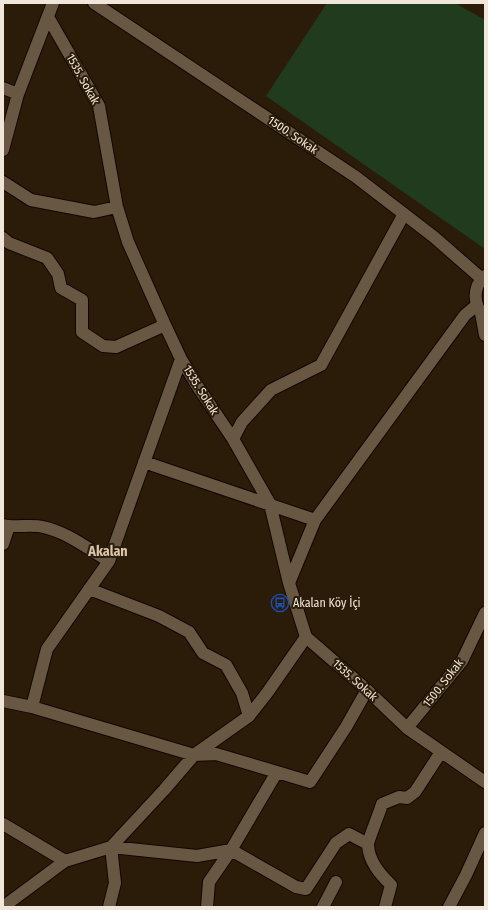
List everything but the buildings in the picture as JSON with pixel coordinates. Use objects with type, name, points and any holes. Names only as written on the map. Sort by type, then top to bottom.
[{"type":"street","points":[[3,150],[18,94],[53,3]]},
{"type":"street","name":"1500. Sokak","points":[[94,3],[356,177],[483,277]]},
{"type":"street","name":"1535. Sokak","points":[[48,17],[99,106],[117,207],[128,242],[165,326],[198,387],[233,439],[270,504],[289,583],[306,637],[367,690],[407,728],[485,782]]},
{"type":"street","points":[[3,88],[18,94]]},
{"type":"street","points":[[3,182],[31,200],[94,212],[117,207]]},
{"type":"street","points":[[233,439],[242,422],[271,390],[321,366],[404,214]]},
{"type":"street","points":[[3,238],[9,243],[47,258],[58,274],[61,288],[82,300],[82,332],[103,346],[116,347],[165,326]]},
{"type":"street","points":[[483,277],[477,287],[475,296],[481,312],[485,335]]},
{"type":"street","points":[[289,583],[315,520],[465,314],[481,312]]},
{"type":"street","points":[[32,707],[47,649],[109,561],[182,359]]},
{"type":"street","points":[[144,462],[315,520]]},
{"type":"street","points":[[3,544],[6,526],[42,526],[64,534],[109,561]]},
{"type":"street","points":[[89,589],[159,616],[189,632],[204,653],[226,665],[242,693],[249,716]]},
{"type":"street","name":"1500. Sokak","points":[[407,728],[462,661],[485,613]]},
{"type":"street","points":[[110,847],[164,790],[194,755],[249,716],[306,637]]},
{"type":"street","points":[[3,701],[32,707],[194,755],[216,754],[310,782],[346,727],[367,690]]},
{"type":"street","points":[[385,907],[391,885],[372,863],[368,844],[382,804],[399,797],[407,798],[415,792],[441,752]]},
{"type":"street","points":[[207,907],[209,882],[231,850],[277,772]]},
{"type":"street","points":[[3,824],[65,861]]},
{"type":"street","points":[[449,907],[466,875],[485,833]]},
{"type":"street","points":[[3,907],[65,861],[110,847],[197,856],[231,850],[296,887],[306,889],[336,842],[349,834],[368,844]]},
{"type":"street","points":[[109,907],[115,883],[110,847]]},
{"type":"street","points":[[323,907],[336,882]]},
{"type":"green space","points":[[327,3],[455,3],[485,20],[485,249],[266,96]]},
{"type":"place","name":"Akalan Köy İçi","points":[[280,603]]},
{"type":"district","name":"Akalan","points":[[108,551]]}]
